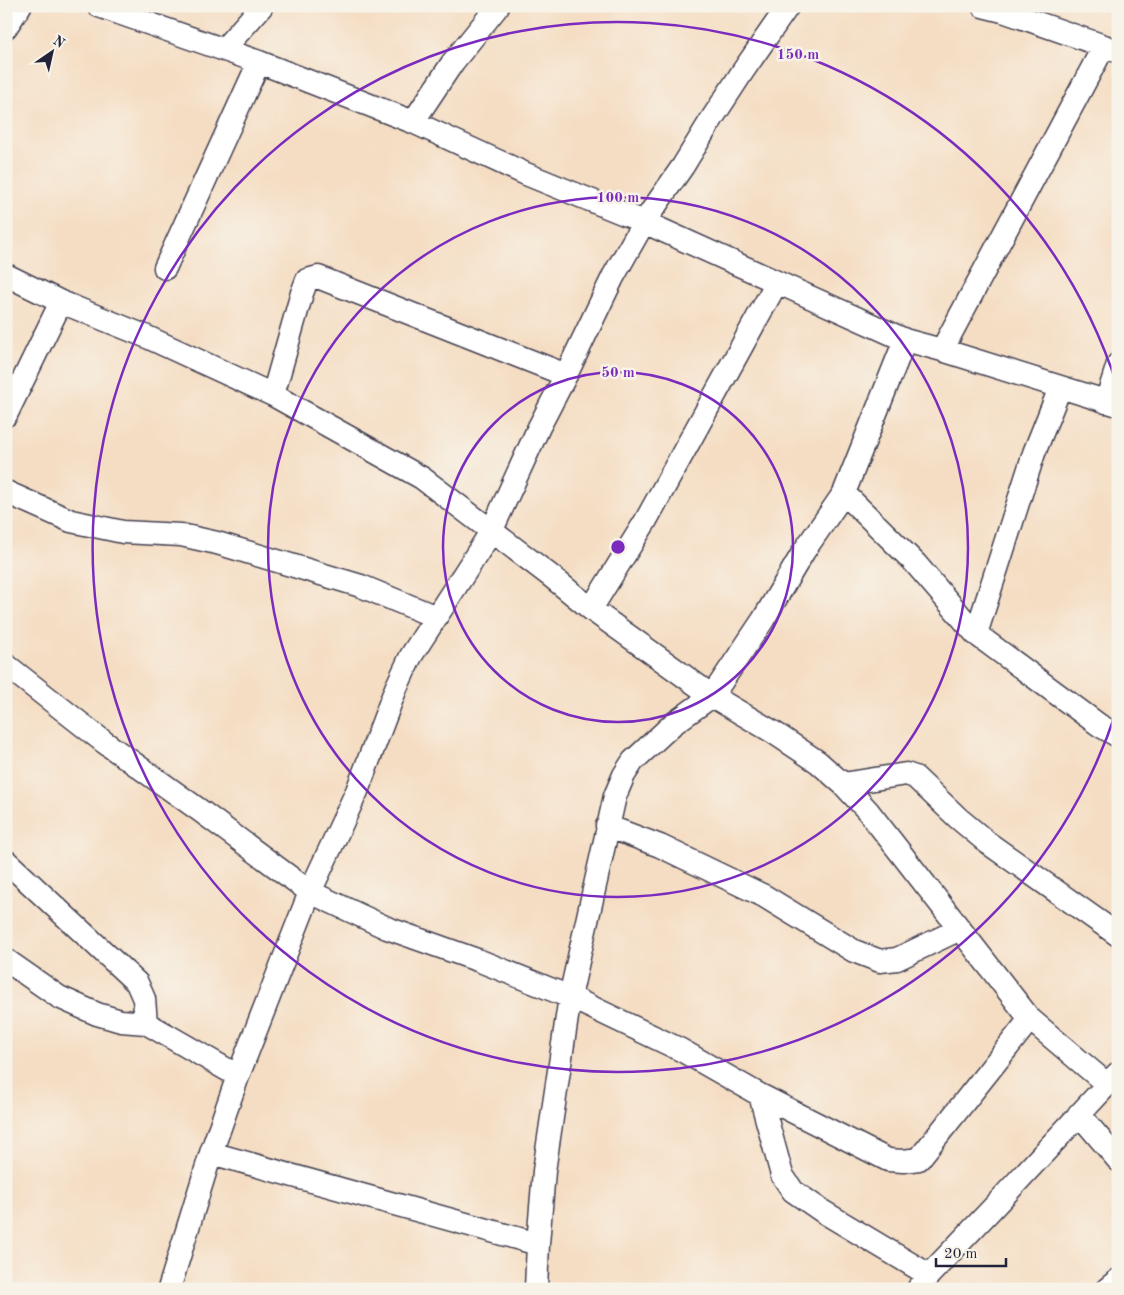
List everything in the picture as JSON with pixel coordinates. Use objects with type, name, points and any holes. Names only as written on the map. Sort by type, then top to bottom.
[{"type":"street","points":[[6,28],[20,6]]},
{"type":"street","points":[[99,6],[259,62],[413,122],[526,174],[644,222],[905,340],[1112,404],[1118,364]]},
{"type":"street","points":[[223,50],[262,6]]},
{"type":"street","points":[[413,122],[453,62],[498,6]]},
{"type":"street","points":[[168,1289],[238,1076],[310,892],[357,791],[396,688],[411,656],[491,532],[539,427],[613,277],[644,222],[788,6]]},
{"type":"street","points":[[942,350],[1111,49],[1003,11],[983,6]]},
{"type":"street","points":[[165,268],[259,62]]},
{"type":"street","points":[[6,275],[61,302],[145,336],[273,395],[422,478],[591,609],[712,696],[773,732],[818,762],[868,811],[1030,1019],[1113,1079],[923,1282],[793,1192],[782,1175],[760,1095]]},
{"type":"street","points":[[273,395],[302,293],[307,280],[318,277],[566,375]]},
{"type":"street","points":[[591,609],[645,522],[778,282]]},
{"type":"street","points":[[6,415],[61,302]]},
{"type":"street","points":[[536,1289],[544,1171],[570,997],[615,796],[624,775],[633,761],[673,724],[712,696],[763,620],[804,551],[844,493],[905,340]]},
{"type":"street","points":[[976,634],[1034,453],[1060,388]]},
{"type":"street","points":[[6,492],[71,521],[123,532],[181,536],[218,543],[362,586],[436,617]]},
{"type":"street","points":[[844,493],[916,563],[976,634],[1099,725],[1118,736]]},
{"type":"street","points":[[6,665],[104,742],[310,892],[387,928],[480,961],[570,997],[681,1050],[760,1095],[888,1160],[919,1160],[1030,1019]]},
{"type":"street","points":[[842,784],[906,774],[915,777],[988,844],[1118,936]]},
{"type":"street","points":[[607,826],[660,846],[764,896],[854,951],[880,961],[897,959],[960,929]]},
{"type":"street","points":[[6,861],[137,983],[144,999],[146,1023]]},
{"type":"street","points":[[6,960],[59,997],[97,1014],[121,1021],[146,1023],[238,1076]]},
{"type":"street","points":[[1079,1114],[1118,1160]]},
{"type":"street","points":[[212,1153],[538,1244]]},
{"type":"street","points":[[1107,1289],[1118,1280]]}]
